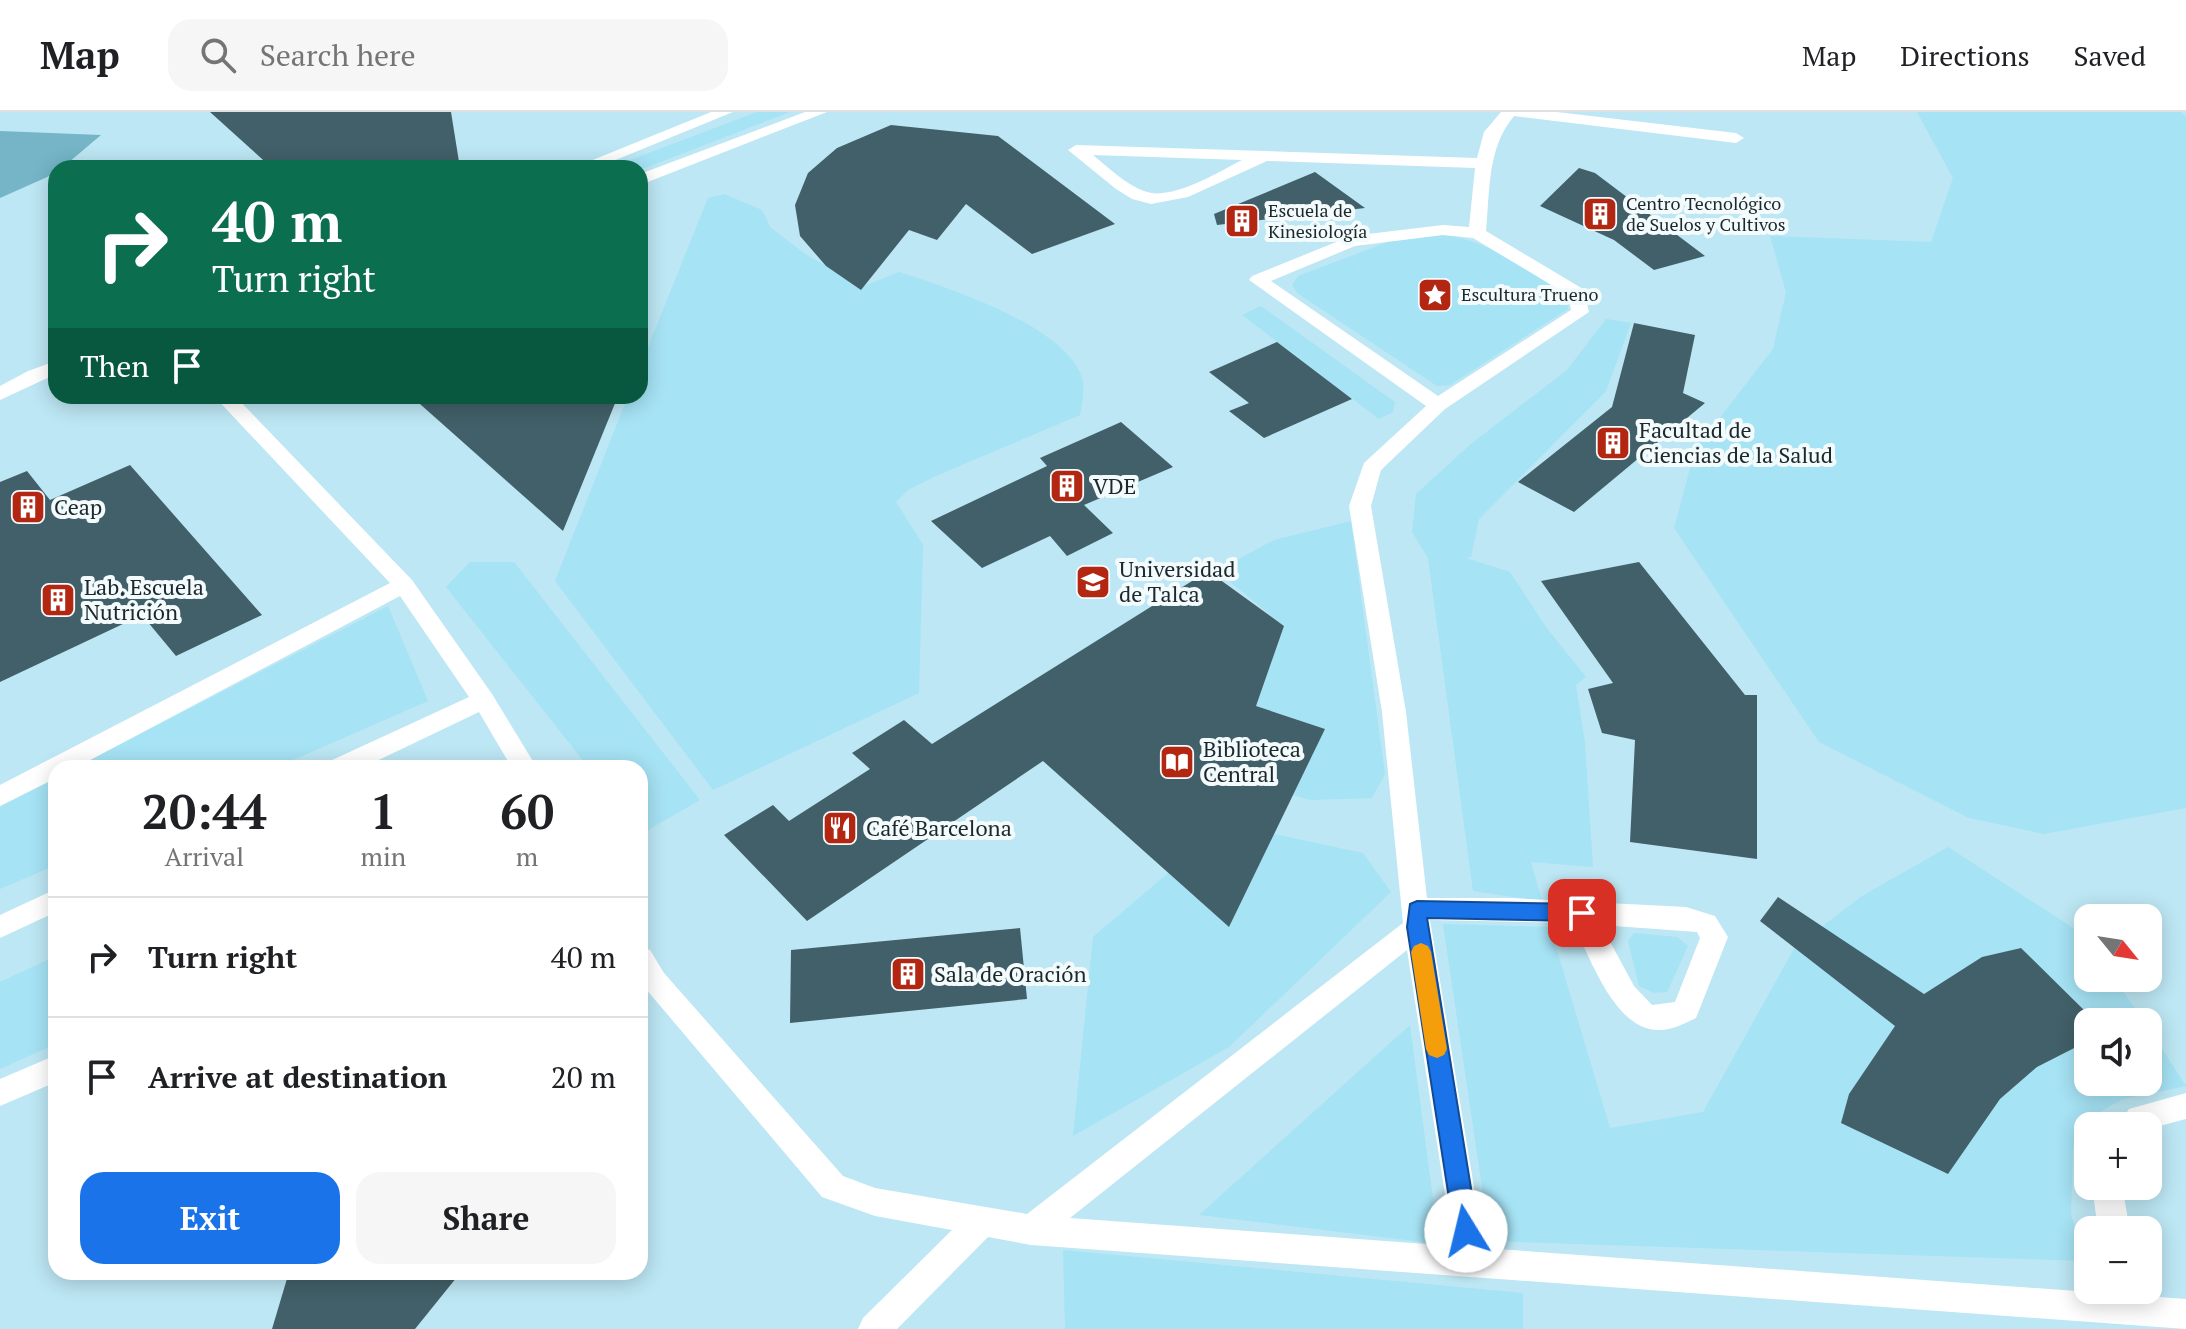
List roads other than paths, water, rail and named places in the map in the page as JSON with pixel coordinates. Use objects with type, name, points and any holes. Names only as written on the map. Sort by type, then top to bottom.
[{"type":"lane","points":[[602,160],[725,112]]},
{"type":"lane","points":[[648,177],[819,112]]},
{"type":"lane","points":[[1477,233],[1484,163],[1492,132],[1509,112]]},
{"type":"lane","points":[[1518,112],[1736,138]]},
{"type":"lane","points":[[1267,154],[1174,197],[1156,200],[1139,196],[1076,150],[1267,154],[1484,163]]},
{"type":"lane","points":[[1438,405],[1258,280],[1351,241],[1405,232],[1443,230],[1477,233],[1577,293],[1580,312],[1438,405],[1371,468],[1360,506],[1394,712],[1417,918],[1471,1262]]},
{"type":"lane","points":[[0,394],[48,370]]},
{"type":"lane","points":[[232,404],[404,585],[484,700],[520,760]]},
{"type":"lane","points":[[69,760],[404,585]]},
{"type":"lane","points":[[356,760],[484,700]]},
{"type":"lane","points":[[0,796],[48,771]]},
{"type":"lane","points":[[0,927],[48,904]]},
{"type":"lane","points":[[1031,1230],[1417,918],[1510,909],[1686,918],[1706,924],[1714,937],[1686,1010],[1670,1018],[1646,1018],[1628,1004],[1582,913]]},
{"type":"lane","points":[[648,974],[833,1187],[875,1202],[1031,1230],[2186,1315]]},
{"type":"lane","points":[[0,1093],[48,1072]]},
{"type":"lane","points":[[2162,1112],[2186,1106]]},
{"type":"lane","points":[[874,1329],[983,1221]]},
{"type":"place","name":"Centro Tecnológico de Suelos y Cultivos","points":[[1600,214]]},
{"type":"place","name":"Escuela de Kinesiología","points":[[1242,221]]},
{"type":"place","name":"Escultura Trueno","points":[[1435,295]]},
{"type":"place","name":"Facultad de Ciencias de la Salud","points":[[1613,443]]},
{"type":"place","name":"VDE","points":[[1067,486]]},
{"type":"place","name":"Ceap","points":[[28,507]]},
{"type":"place","name":"Universidad de Talca","points":[[1093,582]]},
{"type":"place","name":"Lab. Escuela Nutrición","points":[[58,600]]},
{"type":"place","name":"Biblioteca Central","points":[[1177,762]]},
{"type":"place","name":"Café Barcelona","points":[[840,828]]},
{"type":"place","name":"Sala de Oración","points":[[908,974]]}]
